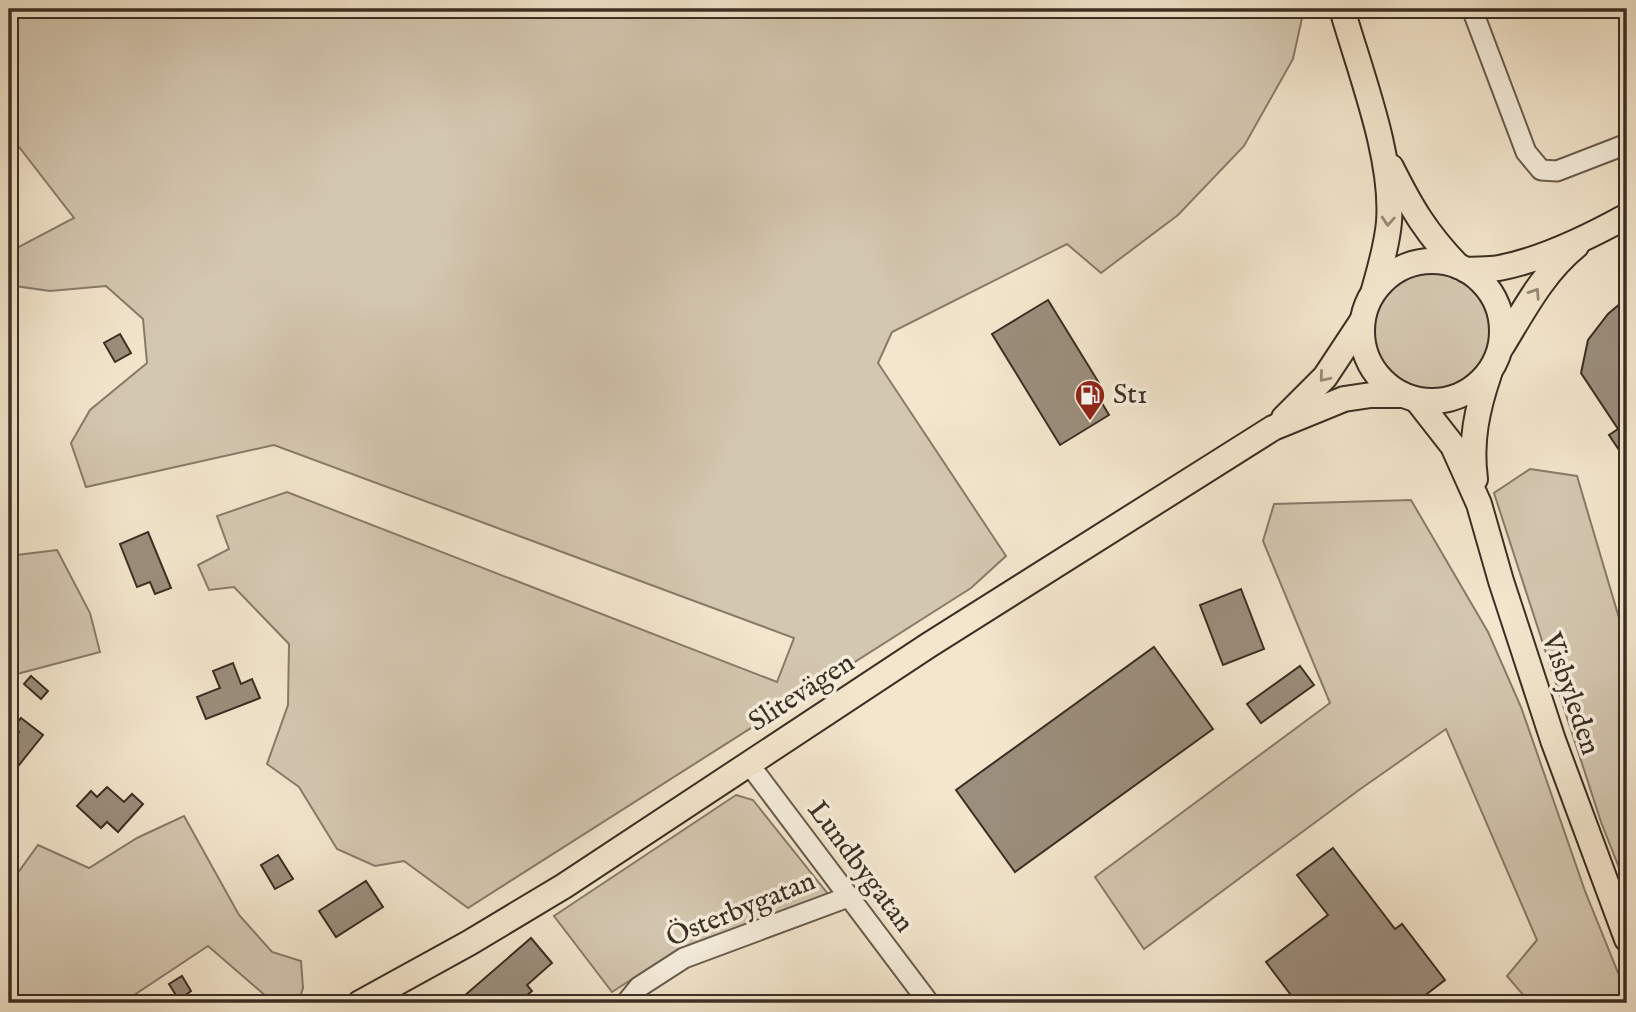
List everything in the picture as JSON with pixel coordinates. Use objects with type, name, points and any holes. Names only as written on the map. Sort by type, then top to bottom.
[{"type":"main road","points":[[1342,9],[1384,153],[1389,194],[1385,248],[1362,321],[1362,344],[1370,365],[1384,383],[1410,398],[1439,401],[1454,398],[1474,388],[1494,361],[1543,280],[1564,256],[1588,237]]},
{"type":"main road","points":[[1384,153],[1428,233],[1462,268],[1484,284],[1497,304],[1502,327],[1494,361]]},
{"type":"main road","points":[[1373,292],[1390,275],[1411,264],[1435,261],[1462,268],[1497,268],[1588,237],[1627,216]]},
{"type":"main road","name":"Slitevägen","points":[[1273,428],[1325,377],[1362,321]]},
{"type":"main road","name":"Visbyleden","points":[[1494,361],[1477,411],[1473,436],[1473,465],[1479,504],[1553,740],[1627,939]]},
{"type":"main road","name":"Slitevägen","points":[[360,1003],[540,900],[1038,575],[1273,428],[1344,399],[1371,395],[1410,398]]},
{"type":"main road","name":"Visbyleden","points":[[1410,398],[1453,446],[1479,504]]},
{"type":"street","points":[[1472,9],[1526,152],[1541,170],[1557,171],[1627,144]]},
{"type":"street","name":"Lundbygatan","points":[[748,764],[929,1003]]},
{"type":"street","name":"Österbygatan","points":[[626,1003],[639,987],[684,958],[848,897]]},
{"type":"shaded area","points":[[9,9],[1304,9],[1293,59],[1244,146],[1178,215],[1101,273],[1067,244],[892,332],[878,363],[1006,556],[971,588],[468,908],[404,861],[375,866],[337,849],[299,787],[267,764],[288,705],[289,644],[234,587],[209,590],[198,565],[229,549],[217,516],[287,492],[777,682],[794,638],[274,445],[86,487],[71,443],[90,410],[147,363],[143,319],[106,286],[50,291],[15,286],[9,277],[9,252],[74,218],[9,134]]},
{"type":"shaded area","points":[[1433,270],[1457,275],[1477,288],[1490,308],[1495,332],[1490,356],[1477,376],[1457,389],[1433,394],[1409,389],[1389,376],[1376,356],[1371,332],[1376,308],[1389,288],[1409,275]]},
{"type":"shaded area","points":[[1530,469],[1577,476],[1627,645],[1627,888],[1601,822],[1494,493]]},
{"type":"shaded area","points":[[1411,500],[1488,632],[1521,707],[1585,891],[1627,995],[1627,1003],[1530,1003],[1507,976],[1537,940],[1446,729],[1144,949],[1095,877],[1330,703],[1263,541],[1274,504]]},
{"type":"shaded area","points":[[57,550],[90,613],[100,652],[9,678],[9,556]]},
{"type":"shaded area","points":[[736,795],[753,800],[828,894],[679,949],[612,992],[554,916]]},
{"type":"shaded area","points":[[184,816],[239,915],[272,952],[301,961],[303,988],[298,1003],[274,1003],[208,946],[122,1003],[9,1003],[9,885],[38,845],[89,868],[137,838]]},
{"type":"building","points":[[1627,298],[1627,462],[1609,435],[1618,429],[1581,373],[1588,340],[1608,314]]},
{"type":"building","points":[[1048,300],[1099,383],[1093,388],[1109,415],[1060,445],[992,334]]},
{"type":"building","points":[[120,334],[131,353],[115,362],[104,343]]},
{"type":"building","points":[[148,532],[171,588],[155,594],[150,582],[137,587],[120,544]]},
{"type":"building","points":[[1241,589],[1264,649],[1223,665],[1200,605]]},
{"type":"building","points":[[1154,647],[1213,729],[1015,872],[956,790]]},
{"type":"building","points":[[233,663],[241,684],[252,679],[260,698],[206,719],[197,697],[220,688],[213,671]]},
{"type":"building","points":[[1300,666],[1314,685],[1261,723],[1247,704]]},
{"type":"building","points":[[31,676],[48,691],[41,699],[24,684]]},
{"type":"building","points":[[21,718],[43,735],[19,765],[9,756],[9,745],[19,732],[13,728]]},
{"type":"building","points":[[107,787],[124,802],[132,794],[143,804],[118,832],[107,822],[101,828],[77,806],[91,791],[97,797]]},
{"type":"building","points":[[1333,848],[1395,929],[1402,924],[1445,980],[1415,1003],[1297,1003],[1266,962],[1328,915],[1297,875]]},
{"type":"building","points":[[278,855],[293,879],[275,889],[261,865]]},
{"type":"building","points":[[366,881],[383,907],[336,937],[319,911]]},
{"type":"building","points":[[531,938],[552,963],[527,985],[532,991],[517,1003],[456,1003]]},
{"type":"building","points":[[182,976],[191,991],[179,1000],[169,984]]},
{"type":"place","name":"St1","points":[[1090,422]]}]
